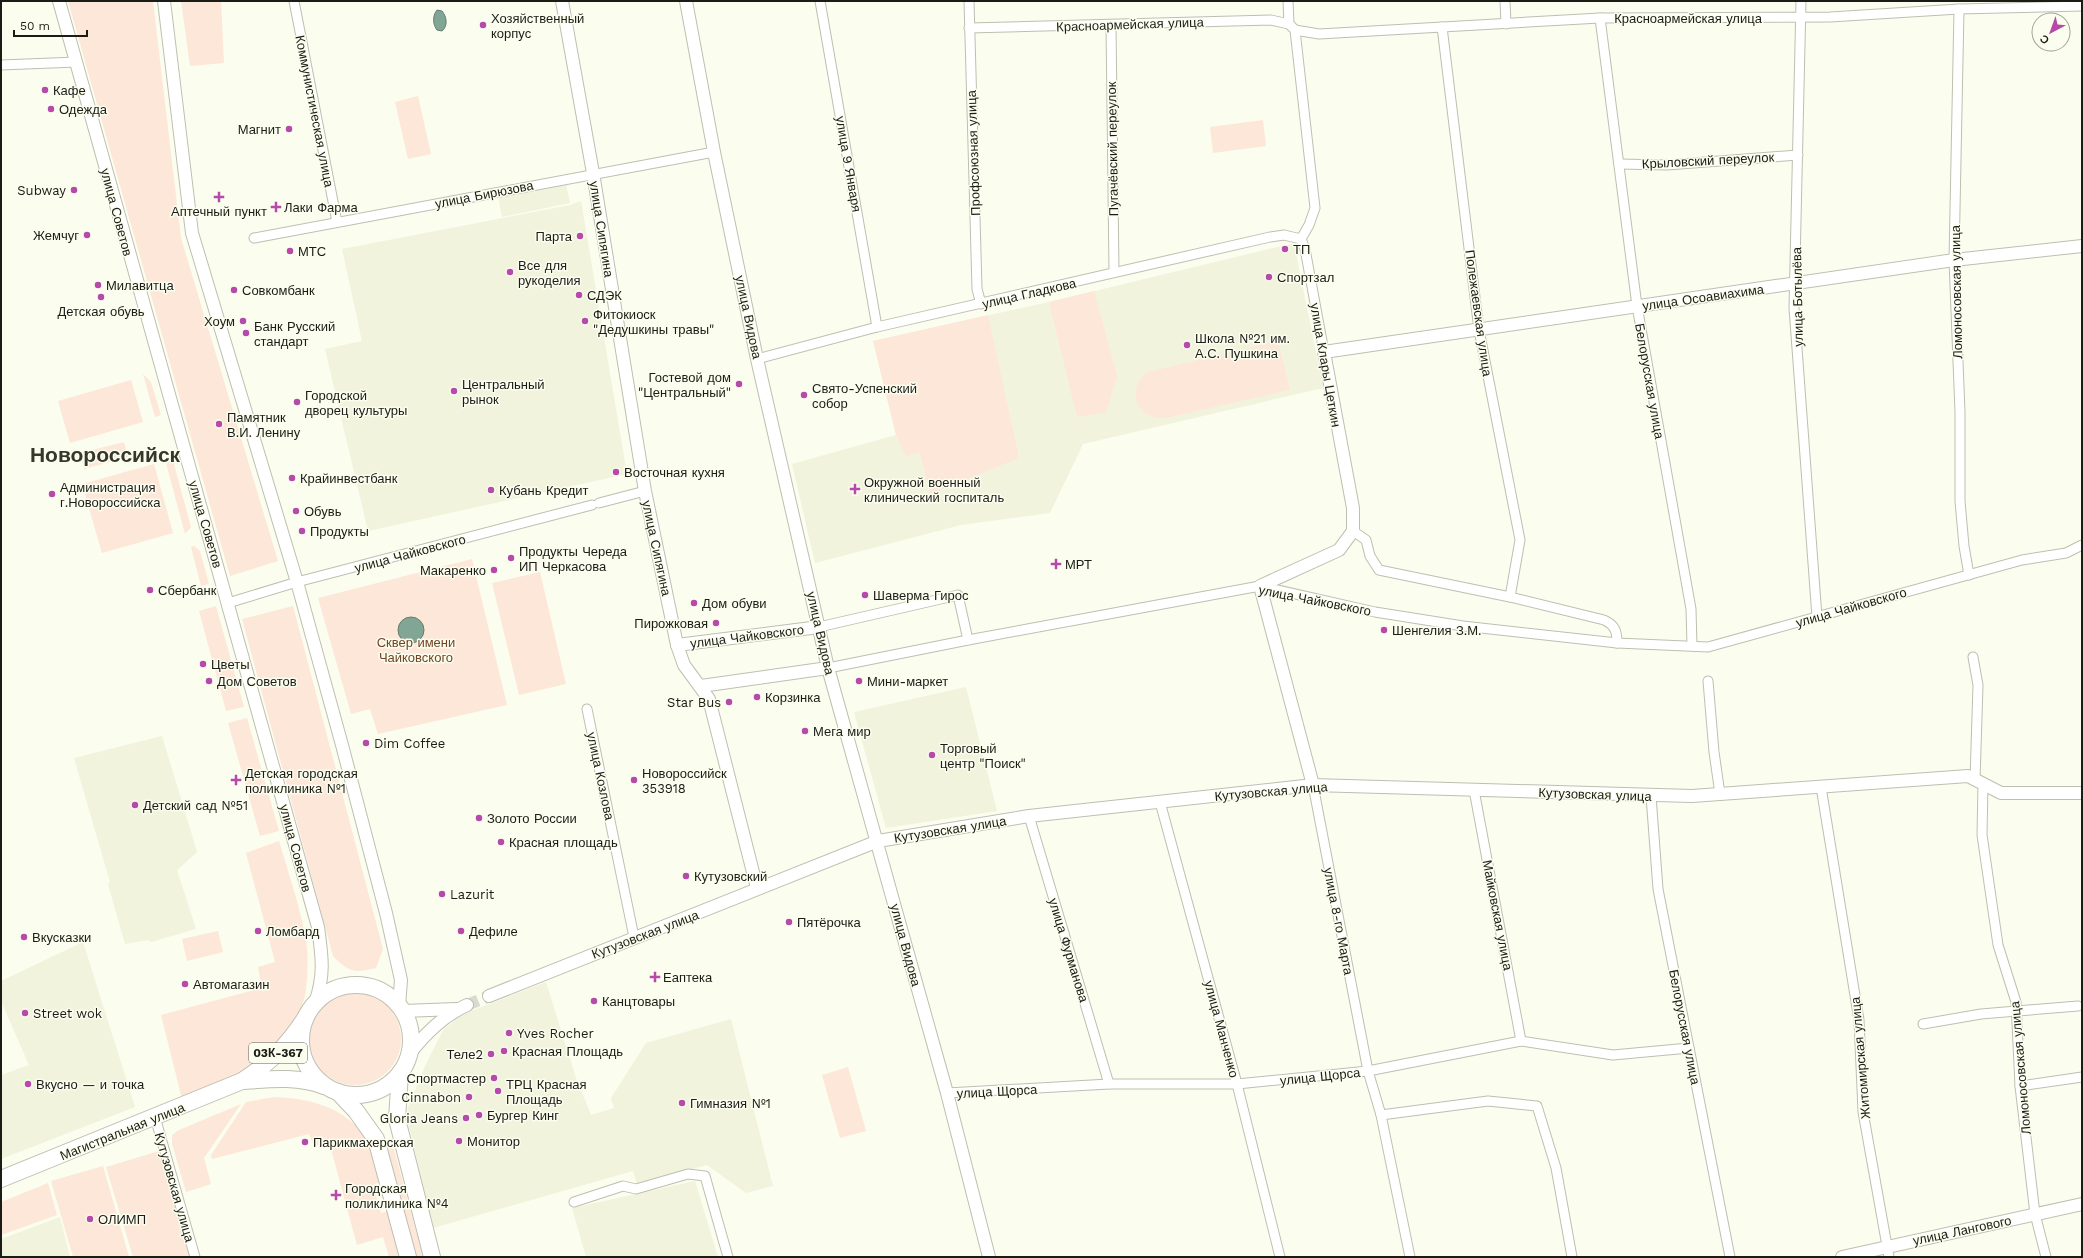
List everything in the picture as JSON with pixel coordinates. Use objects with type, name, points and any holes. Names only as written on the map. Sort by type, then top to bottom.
[{"type":"highway","points":[[333,1090],[350,1095],[373,1093],[393,1082],[400,1073],[410,1053],[411,1039],[409,1025],[401,1008],[389,996],[378,989],[351,985],[338,988],[326,994],[315,1003],[306,1017],[301,1039],[302,1050],[310,1071],[356,1111],[376,1139],[408,1257]]},
{"type":"highway","name":"Магистральная улица","points":[[1,1179],[242,1081],[266,1065],[276,1055],[294,1036],[306,1017]]},
{"type":"highway","points":[[400,1073],[397,1119],[432,1257]]},
{"type":"highway","name":"Магистральная улица","points":[[242,1081],[279,1078],[312,1082],[333,1090]]},
{"type":"street","name":"улица Советов","points":[[59,1],[77,62],[120,226],[228,603],[318,928],[323,976],[315,1003]]},
{"type":"street","points":[[164,1],[192,233],[297,582],[386,913],[401,980],[401,1008],[463,1006],[426,1033],[410,1053]]},
{"type":"street","name":"Коммунистическая улица","points":[[294,1],[337,222]]},
{"type":"street","name":"улица Сипягина","points":[[562,1],[593,173],[645,491],[677,645],[684,665],[701,686]]},
{"type":"street","name":"улица Видова","points":[[686,1],[714,152],[757,359],[828,668],[878,841],[947,1094],[989,1257]]},
{"type":"street","name":"улица 9 Января","points":[[820,1],[877,327]]},
{"type":"street","name":"Профсоюзная улица","points":[[969,1],[977,289],[981,304]]},
{"type":"street","points":[[1288,1],[1315,208],[1309,225],[1301,239]]},
{"type":"street","points":[[1505,1],[1506,24]]},
{"type":"street","name":"улица Ботылёва","points":[[1801,1],[1796,283],[1794,308],[1816,617]]},
{"type":"street","name":"Красноармейская улица","points":[[969,28],[1271,20],[1319,34],[1600,18],[1801,17],[1959,9],[2082,6]]},
{"type":"street","name":"Ломоносовская улица","points":[[1959,9],[1954,260],[1959,396],[1960,501],[1964,546],[1970,575]]},
{"type":"street","name":"Белорусская улица","points":[[1600,18],[1637,306],[1690,609],[1692,646]]},
{"type":"street","name":"Пугачёвский переулок","points":[[1111,25],[1114,272]]},
{"type":"street","name":"Полежаевская улица","points":[[1442,27],[1479,330],[1520,540],[1510,597]]},
{"type":"street","points":[[1,65],[77,62]]},
{"type":"street","name":"улица Бирюзова","points":[[254,238],[593,173],[714,152]]},
{"type":"street","name":"Крыловский переулок","points":[[1619,164],[1667,165],[1798,155]]},
{"type":"street","name":"улица Гладкова","points":[[757,359],[877,327],[1270,237],[1284,235],[1301,239]]},
{"type":"street","name":"улица Клары Цеткин","points":[[1301,239],[1305,249],[1353,508],[1353,531]]},
{"type":"street","name":"улица Осоавиахима","points":[[1324,352],[1954,260],[2082,246]]},
{"type":"street","name":"улица Чайковского","points":[[228,603],[297,582],[645,491]]},
{"type":"street","points":[[1260,586],[1338,550],[1353,531],[1366,540],[1370,556],[1379,570],[1510,597],[1604,620],[1612,623],[1617,631],[1617,643]]},
{"type":"street","name":"улица Чайковского","points":[[701,686],[828,668],[981,637],[1260,586],[1374,612],[1463,626],[1617,643],[1708,647],[2022,560],[2066,553],[2082,545]]},
{"type":"street","name":"улица 8-го Марта","points":[[1260,586],[1313,785],[1368,1071],[1381,1115],[1410,1257]]},
{"type":"street","name":"улица Чайковского","points":[[677,645],[819,627],[958,595],[968,640]]},
{"type":"street","name":"Ломоносовская улица","points":[[1973,657],[1978,685],[1979,782],[1982,835],[1998,944],[2016,1002],[2020,1086],[2035,1214],[2046,1257]]},
{"type":"street","points":[[1708,681],[1714,752],[1720,794]]},
{"type":"street","points":[[701,686],[709,699],[757,888]]},
{"type":"street","name":"улица Козлова","points":[[587,709],[634,937]]},
{"type":"street","name":"Кутузовская улица","points":[[489,996],[878,841],[1029,816],[1313,785],[1651,796],[1720,794],[1968,776],[2001,793],[2082,793]]},
{"type":"street","name":"Житомирская улица","points":[[1821,787],[1859,1020],[1863,1112],[1888,1252]]},
{"type":"street","name":"Майковская улица","points":[[1474,790],[1521,1041]]},
{"type":"street","name":"Белорусская улица","points":[[1651,796],[1658,889],[1730,1257]]},
{"type":"street","name":"улица Манченко","points":[[1160,802],[1237,1084],[1280,1257]]},
{"type":"street","name":"улица Фурманова","points":[[1029,816],[1109,1084]]},
{"type":"street","points":[[1923,1024],[1981,1014],[2078,1006]]},
{"type":"street","name":"улица Щорса","points":[[947,1094],[1109,1084],[1237,1084],[1368,1071],[1521,1041],[1613,1055],[1689,1048]]},
{"type":"street","points":[[2020,1086],[2082,1077]]},
{"type":"street","points":[[1381,1115],[1488,1101],[1537,1106],[1556,1168],[1572,1257]]},
{"type":"street","name":"Кутузовская улица","points":[[155,1117],[195,1257]]},
{"type":"street","points":[[574,1202],[623,1186],[636,1189],[688,1174],[705,1176],[728,1257]]},
{"type":"street","name":"улица Лангового","points":[[1842,1257],[1888,1252],[2035,1214],[2082,1204]]},
{"type":"shaded area","points":[[437,10],[444,13],[446,19],[445,27],[442,31],[437,30],[434,23],[434,15]]},
{"type":"shaded area","points":[[565,179],[570,203],[502,217],[497,191]]},
{"type":"shaded area","points":[[581,201],[627,474],[368,531],[325,349],[362,341],[342,249],[570,205]]},
{"type":"shaded area","points":[[1294,243],[1323,388],[1083,444],[1050,513],[961,525],[815,563],[792,464],[896,435],[873,341],[1049,302]]},
{"type":"shaded area","points":[[411,617],[420,621],[424,630],[420,639],[411,643],[402,639],[398,630],[402,621]]},
{"type":"shaded area","points":[[966,687],[997,811],[886,828],[854,712]]},
{"type":"shaded area","name":"Детский сад №51","points":[[162,736],[197,852],[177,870],[196,929],[151,942],[148,940],[125,944],[108,884],[110,882],[74,758]]},
{"type":"shaded area","points":[[83,942],[135,1107],[1,1159],[1,1075],[29,1065],[1,1001],[1,981]]},
{"type":"shaded area","points":[[546,982],[576,1078],[591,1115],[614,1108],[611,1098],[646,1043],[731,1019],[773,1186],[746,1193],[707,1165],[637,1184],[633,1171],[433,1228],[407,1118],[408,1107],[426,1064],[443,1030],[463,1014]]},
{"type":"shaded area","points":[[695,1181],[718,1257],[586,1257],[572,1208]]},
{"type":"shaded area","points":[[60,1217],[70,1257],[1,1257],[1,1239]]},
{"type":"green space","points":[[68,1],[153,1],[181,238],[278,561],[230,576]]},
{"type":"green space","points":[[181,1],[221,1],[224,63],[190,66]]},
{"type":"green space","points":[[418,96],[431,154],[408,159],[395,102]]},
{"type":"green space","points":[[1263,120],[1266,146],[1213,153],[1210,127]]},
{"type":"green space","points":[[1094,291],[1117,376],[1106,412],[1077,417],[1049,302]]},
{"type":"green space","points":[[988,315],[1019,458],[930,494],[920,453],[906,456],[896,435],[873,341]]},
{"type":"green space","points":[[1278,341],[1290,390],[1166,418],[1156,418],[1148,414],[1141,409],[1137,402],[1137,387],[1141,379],[1148,372]]},
{"type":"green space","points":[[143,374],[151,382],[161,415],[155,417]]},
{"type":"green space","points":[[131,380],[143,422],[70,443],[58,401]]},
{"type":"green space","points":[[124,442],[128,457],[84,469],[80,453]]},
{"type":"green space","points":[[172,457],[191,527],[185,534],[165,459]]},
{"type":"green space","points":[[154,464],[173,533],[102,553],[82,484]]},
{"type":"green space","points":[[194,546],[200,551],[209,584],[201,586],[191,547]]},
{"type":"green space","name":"Сквер имени Чайковского","points":[[472,559],[507,705],[378,734],[370,709],[351,714],[318,598]]},
{"type":"green space","points":[[540,572],[566,684],[519,695],[492,583]]},
{"type":"green space","points":[[216,606],[244,707],[226,711],[199,611]]},
{"type":"green space","points":[[293,606],[383,949],[376,968],[362,971],[348,969],[333,956],[242,619]]},
{"type":"green space","points":[[247,718],[279,831],[260,836],[228,723]]},
{"type":"green space","points":[[279,841],[303,923],[308,957],[307,981],[301,1007],[286,1031],[276,1043],[254,1063],[243,1071],[214,1087],[182,1099],[161,1015],[262,988],[258,967],[275,962],[246,853]]},
{"type":"green space","points":[[218,931],[223,952],[187,961],[182,939]]},
{"type":"green space","points":[[355,993],[373,996],[388,1006],[398,1021],[401,1039],[398,1057],[388,1072],[373,1082],[355,1085],[337,1082],[322,1072],[312,1057],[309,1039],[312,1021],[322,1006],[337,996]]},
{"type":"green space","points":[[848,1067],[866,1131],[840,1138],[822,1075]]},
{"type":"green space","points":[[274,1097],[302,1100],[330,1108],[342,1114],[362,1133],[372,1150],[382,1181],[373,1185],[381,1213],[388,1211],[401,1256],[389,1257],[383,1237],[357,1245],[329,1142],[314,1146],[309,1134],[212,1159],[211,1155],[246,1102]]},
{"type":"green space","points":[[241,1104],[204,1158],[211,1184],[186,1192],[172,1144],[172,1135],[179,1130]]},
{"type":"green space","points":[[390,1147],[394,1149],[423,1257],[416,1257],[388,1150]]},
{"type":"green space","points":[[159,1151],[190,1257],[133,1257],[106,1167]]},
{"type":"green space","name":"ОЛИМП","points":[[103,1166],[129,1257],[73,1257],[51,1181]]},
{"type":"green space","points":[[48,1183],[57,1215],[1,1235],[1,1202]]},
{"type":"tunnel","points":[[467,1005],[489,996]]},
{"type":"place","name":"Хозяйственный корпус","points":[[483,25]]},
{"type":"place","name":"Кафе","points":[[45,90]]},
{"type":"place","name":"Одежда","points":[[51,109]]},
{"type":"place","name":"Магнит","points":[[289,129]]},
{"type":"place","name":"Subway","points":[[74,190]]},
{"type":"place","name":"Аптечный пункт","points":[[219,197]]},
{"type":"place","name":"Лаки Фарма","points":[[276,207]]},
{"type":"place","name":"Жемчуг","points":[[87,235]]},
{"type":"place","name":"Парта","points":[[580,236]]},
{"type":"place","name":"ТП","points":[[1285,249]]},
{"type":"place","name":"МТС","points":[[290,251]]},
{"type":"place","name":"Все для рукоделия","points":[[510,272]]},
{"type":"place","name":"Спортзал","points":[[1269,277]]},
{"type":"place","name":"Милавитца","points":[[98,285]]},
{"type":"place","name":"Совкомбанк","points":[[234,290]]},
{"type":"place","name":"СДЭК","points":[[579,295]]},
{"type":"place","name":"Детская обувь","points":[[101,297]]},
{"type":"place","name":"Хоум","points":[[243,321]]},
{"type":"place","name":"Фитокиоск \"Дедушкины травы\"","points":[[585,321]]},
{"type":"place","name":"Банк Русский стандарт","points":[[246,333]]},
{"type":"place","name":"Школа №21 им. А.С. Пушкина","points":[[1187,345]]},
{"type":"place","name":"Гостевой дом \"Центральный\"","points":[[739,384]]},
{"type":"place","name":"Центральный рынок","points":[[454,391]]},
{"type":"place","name":"Свято-Успенский собор","points":[[804,395]]},
{"type":"place","name":"Городской дворец культуры","points":[[297,402]]},
{"type":"place","name":"Памятник В.И. Ленину","points":[[219,424]]},
{"type":"place","name":"Восточная кухня","points":[[616,472]]},
{"type":"place","name":"Крайинвестбанк","points":[[292,478]]},
{"type":"place","name":"Окружной военный клинический госпиталь","points":[[855,489]]},
{"type":"place","name":"Кубань Кредит","points":[[491,490]]},
{"type":"place","name":"Администрация г.Новороссийска","points":[[52,494]]},
{"type":"place","name":"Обувь","points":[[296,511]]},
{"type":"place","name":"Продукты","points":[[302,531]]},
{"type":"place","name":"Продукты Череда ИП Черкасова","points":[[511,558]]},
{"type":"place","name":"МРТ","points":[[1056,564]]},
{"type":"place","name":"Макаренко","points":[[494,570]]},
{"type":"place","name":"Сбербанк","points":[[150,590]]},
{"type":"place","name":"Шаверма Гирос","points":[[865,595]]},
{"type":"place","name":"Дом обуви","points":[[694,603]]},
{"type":"place","name":"Пирожковая","points":[[716,623]]},
{"type":"place","name":"Шенгелия З.М.","points":[[1384,630]]},
{"type":"place","name":"Цветы","points":[[203,664]]},
{"type":"place","name":"Дом Советов","points":[[209,681]]},
{"type":"place","name":"Мини-маркет","points":[[859,681]]},
{"type":"place","name":"Корзинка","points":[[757,697]]},
{"type":"place","name":"Star Bus","points":[[729,702]]},
{"type":"place","name":"Мега мир","points":[[805,731]]},
{"type":"place","name":"Dim Coffee","points":[[366,743]]},
{"type":"place","name":"Торговый центр \"Поиск\"","points":[[932,755]]},
{"type":"place","name":"Детская городская поликлиника №1","points":[[236,780]]},
{"type":"place","name":"Новороссийск 353918","points":[[634,780]]},
{"type":"place","name":"Детский сад №51","points":[[135,805]]},
{"type":"place","name":"Золото России","points":[[479,818]]},
{"type":"place","name":"Красная площадь","points":[[501,842]]},
{"type":"place","name":"Кутузовский","points":[[686,876]]},
{"type":"place","name":"Lazurit","points":[[442,894]]},
{"type":"place","name":"Пятёрочка","points":[[789,922]]},
{"type":"place","name":"Ломбард","points":[[258,931]]},
{"type":"place","name":"Дефиле","points":[[461,931]]},
{"type":"place","name":"Вкусказки","points":[[24,937]]},
{"type":"place","name":"Еаптека","points":[[655,977]]},
{"type":"place","name":"Автомагазин","points":[[185,984]]},
{"type":"place","name":"Канцтовары","points":[[594,1001]]},
{"type":"place","name":"Street wok","points":[[25,1013]]},
{"type":"place","name":"Yves Rocher","points":[[509,1033]]},
{"type":"place","name":"Красная Площадь","points":[[504,1051]]},
{"type":"place","name":"Теле2","points":[[491,1054]]},
{"type":"place","name":"Спортмастер","points":[[494,1078]]},
{"type":"place","name":"Вкусно — и точка","points":[[28,1084]]},
{"type":"place","name":"ТРЦ Красная Площадь","points":[[498,1091]]},
{"type":"place","name":"Cinnabon","points":[[469,1097]]},
{"type":"place","name":"Гимназия №1","points":[[682,1103]]},
{"type":"place","name":"Бургер Кинг","points":[[479,1115]]},
{"type":"place","name":"Gloria Jeans","points":[[466,1118]]},
{"type":"place","name":"Монитор","points":[[459,1141]]},
{"type":"place","name":"Парикмахерская","points":[[305,1142]]},
{"type":"place","name":"Городская поликлиника №4","points":[[336,1195]]},
{"type":"place","name":"ОЛИМП","points":[[90,1219]]},
{"type":"district","name":"Новороссийск","points":[[105,455]]}]
